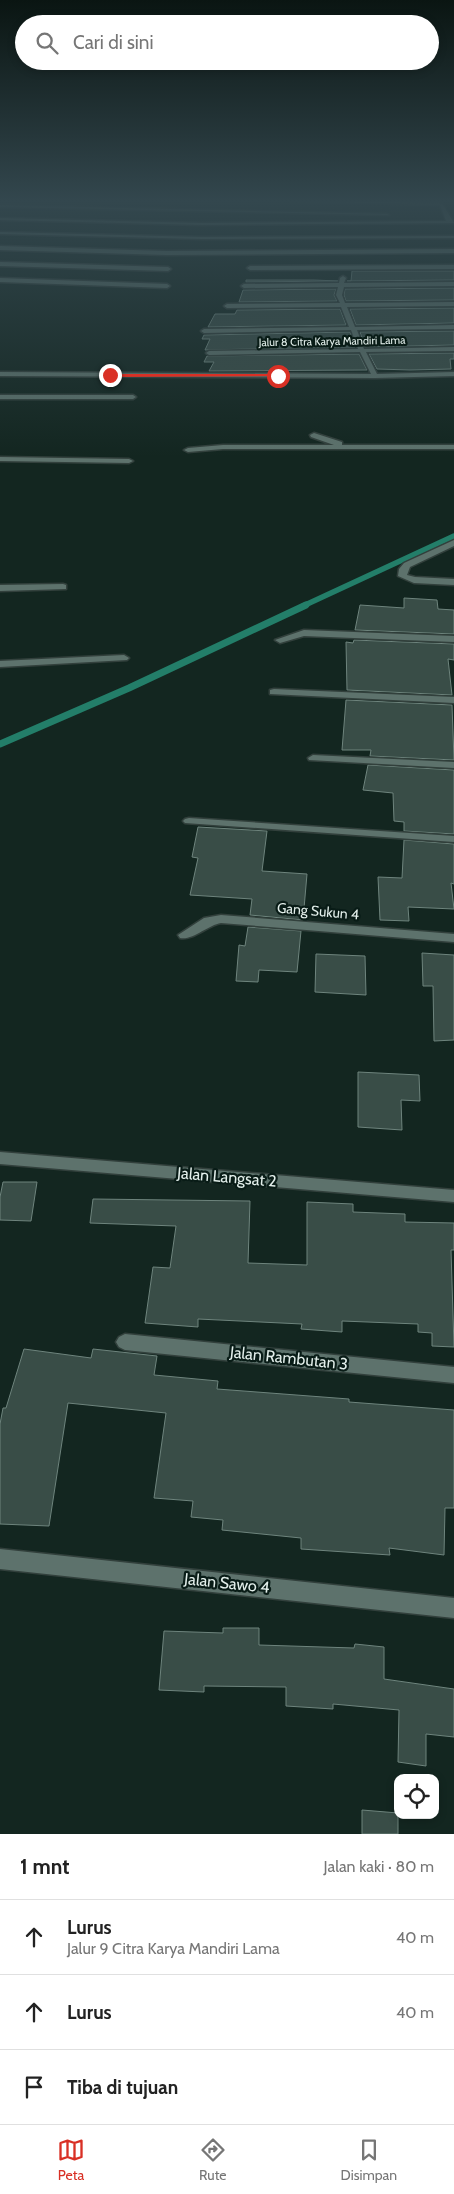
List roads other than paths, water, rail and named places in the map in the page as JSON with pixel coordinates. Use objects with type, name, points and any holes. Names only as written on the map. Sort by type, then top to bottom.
[{"type":"street","points":[[157,286],[167,286]]},
{"type":"street","points":[[244,286],[284,286]]},
{"type":"street","points":[[341,286],[339,295],[342,305],[375,376]]},
{"type":"street","points":[[227,306],[454,304]]},
{"type":"street","points":[[204,331],[454,326]]},
{"type":"street","name":"Jalur 8 Citra Karya Mandiri Lama","points":[[209,353],[454,349]]},
{"type":"street","points":[[0,374],[375,376],[454,374]]},
{"type":"street","points":[[0,397],[133,398]]},
{"type":"street","points":[[314,435],[348,447]]},
{"type":"street","points":[[188,450],[224,447],[454,447]]},
{"type":"street","points":[[0,459],[129,461]]},
{"type":"street","points":[[454,542],[407,565],[403,569],[402,576],[414,580],[454,582]]},
{"type":"street","points":[[0,588],[63,587]]},
{"type":"street","points":[[280,640],[304,633],[454,639]]},
{"type":"street","points":[[0,664],[124,658]]},
{"type":"street","points":[[274,692],[454,700]]},
{"type":"street","points":[[313,758],[454,765]]},
{"type":"street","points":[[189,821],[454,839]]},
{"type":"street","name":"Gang Sukun 4","points":[[184,935],[208,921],[221,919],[454,938]]},
{"type":"street","name":"Jalan Langsat 2","points":[[0,1158],[454,1196]]},
{"type":"street","name":"Jalan Rambutan 3","points":[[125,1342],[454,1375]]},
{"type":"street","name":"Jalan Sawo 4","points":[[0,1559],[454,1608]]},
{"type":"waterway","points":[[303,606],[454,536]]},
{"type":"waterway","points":[[0,744],[129,688],[306,605]]}]
